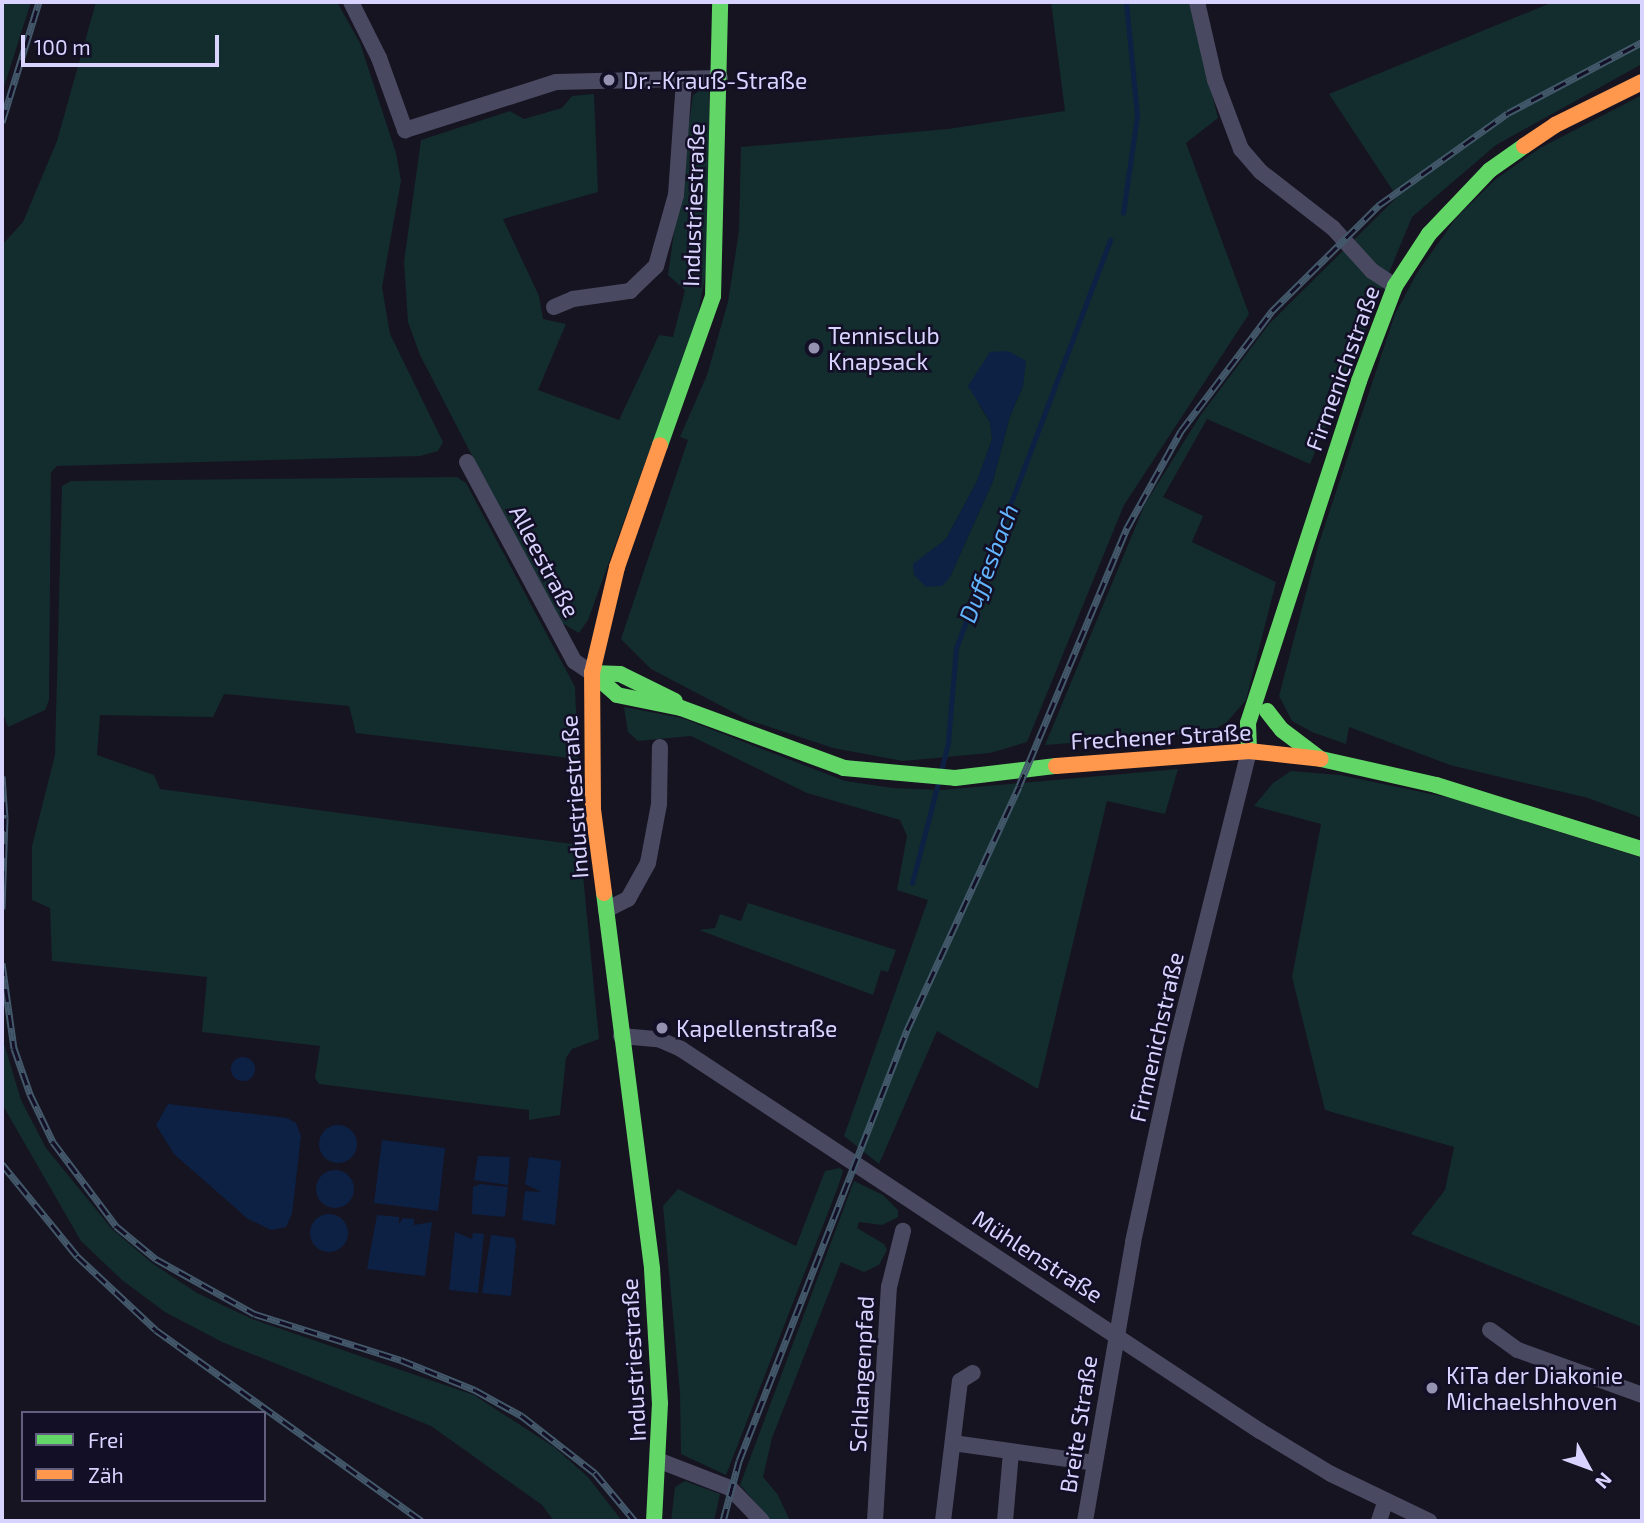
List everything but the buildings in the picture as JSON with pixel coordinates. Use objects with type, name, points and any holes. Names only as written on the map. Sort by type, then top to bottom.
[{"type":"main road","name":"Industriestraße","points":[[654,1521],[660,1461],[652,1269],[593,809],[592,674],[617,567],[713,296],[720,2]]},
{"type":"main road","name":"Firmenichstraße","points":[[1249,751],[1248,723],[1269,656],[1375,332],[1395,286],[1429,234],[1490,170],[1555,125],[1642,82]]},
{"type":"main road","name":"Firmenichstraße","points":[[1249,751],[1267,711],[1269,656]]},
{"type":"main road","name":"Frechener Straße","points":[[592,674],[617,695],[681,708],[844,768],[927,779],[955,778],[1127,757],[1249,751],[1321,759],[1515,807],[1642,849]]},
{"type":"main road","points":[[1267,711],[1282,730],[1321,759]]},
{"type":"street","points":[[351,2],[379,58],[405,130],[556,82],[720,78]]},
{"type":"street","points":[[1196,2],[1215,80],[1241,149],[1271,180],[1334,228],[1372,271],[1395,286]]},
{"type":"street","points":[[554,307],[573,299],[630,291],[656,266],[676,195],[684,80]]},
{"type":"street","name":"Alleestraße","points":[[467,462],[574,661],[592,674]]},
{"type":"street","points":[[606,910],[628,899],[648,863],[659,804],[660,747]]},
{"type":"street","name":"Firmenichstraße","points":[[1115,1334],[1175,1048],[1249,751]]},
{"type":"street","name":"Mühlenstraße","points":[[621,1036],[658,1039],[681,1049],[1272,1438],[1385,1503],[1429,1521]]},
{"type":"street","name":"Schlangenpfad","points":[[875,1521],[889,1287],[903,1231]]},
{"type":"street","points":[[1490,1330],[1518,1350],[1642,1395]]},
{"type":"street","name":"Breite Straße","points":[[1086,1521],[1115,1334]]},
{"type":"street","points":[[943,1521],[960,1381],[973,1373]]},
{"type":"street","points":[[953,1443],[1095,1463]]},
{"type":"street","points":[[1005,1521],[1011,1452]]},
{"type":"street","points":[[660,1461],[730,1488],[762,1521]]},
{"type":"street","points":[[1379,1521],[1385,1503]]},
{"type":"green space","points":[[2,2],[31,2],[2,93]]},
{"type":"green space","points":[[96,2],[337,2],[360,43],[396,153],[401,181],[382,287],[390,334],[443,442],[438,451],[420,456],[57,466],[51,472],[49,700],[45,710],[8,727],[2,711],[2,245],[23,222],[57,141]]},
{"type":"green space","points":[[1051,2],[1189,2],[1218,118],[1186,143],[1249,314],[1124,505],[1027,742],[990,753],[903,761],[833,748],[748,720],[651,669],[621,639],[688,440],[680,437],[707,375],[728,302],[739,231],[741,147],[948,129],[1065,111]],"holes":[[[1023,386],[1010,416],[993,481],[950,577],[914,564],[946,539],[977,481],[992,439],[990,422],[979,405]]]},
{"type":"green space","points":[[1553,2],[1642,2],[1642,64],[1496,145],[1412,217],[1310,464],[1207,419],[1163,497],[1203,516],[1192,542],[1276,582],[1246,700],[1227,722],[1210,732],[1045,745],[1145,504],[1200,416],[1269,324],[1397,197],[1329,94]]},
{"type":"green space","points":[[701,90],[709,90],[709,255],[697,320],[588,620],[579,633],[557,620],[420,355],[408,322],[404,262],[421,140],[510,111],[524,119],[562,108],[572,96],[594,94],[598,192],[503,219],[539,296],[543,319],[566,324],[538,390],[619,420],[659,335],[673,337],[685,290],[668,275],[693,95]]},
{"type":"green space","points":[[1642,95],[1642,818],[1588,798],[1450,765],[1349,727],[1346,744],[1312,732],[1292,721],[1279,696],[1319,543],[1395,314],[1417,273],[1456,218],[1496,179],[1540,148]]},
{"type":"green space","points":[[457,477],[466,483],[575,687],[578,759],[356,733],[349,706],[224,694],[213,717],[100,715],[97,755],[154,775],[160,789],[580,845],[599,1039],[572,1049],[566,1058],[560,1115],[529,1120],[529,1110],[319,1084],[315,1078],[320,1046],[202,1032],[207,977],[52,961],[50,908],[32,900],[32,846],[55,755],[62,486],[71,481]]},
{"type":"green space","points":[[624,707],[682,718],[845,781],[893,788],[942,790],[1178,769],[1165,814],[1107,801],[1038,1089],[937,1031],[879,1164],[844,1136],[928,900],[897,890],[907,836],[900,820],[807,793],[691,736],[638,741],[628,732]]},
{"type":"green space","points":[[1291,771],[1340,775],[1450,798],[1642,858],[1642,1327],[1411,1234],[1445,1190],[1454,1147],[1325,1110],[1292,977],[1321,824],[1254,806],[1273,783]]},
{"type":"green space","points":[[748,903],[896,950],[888,972],[881,970],[873,995],[699,930],[715,928],[720,914],[741,921]]},
{"type":"green space","points":[[2,1037],[21,1100],[46,1148],[112,1229],[152,1263],[197,1293],[252,1319],[474,1395],[554,1447],[588,1477],[622,1521],[554,1521],[542,1505],[431,1426],[222,1342],[165,1312],[122,1280],[81,1241],[2,1104]]},
{"type":"green space","points":[[840,1168],[843,1171],[838,1187],[726,1475],[681,1454],[680,1393],[663,1206],[678,1189],[796,1246],[825,1171]]},
{"type":"green space","points":[[854,1181],[883,1195],[898,1210],[898,1217],[882,1225],[859,1222],[857,1228],[884,1244],[887,1250],[879,1265],[864,1272],[841,1262],[772,1438],[763,1477],[778,1495],[790,1521],[771,1521],[740,1485]]},
{"type":"green space","points":[[685,1481],[720,1494],[714,1521],[671,1521],[675,1487]]},
{"type":"water","points":[[1008,351],[1026,361],[1023,386],[1010,416],[993,481],[950,577],[942,586],[926,587],[914,575],[913,564],[946,539],[977,481],[992,439],[990,422],[968,386],[990,352]]},
{"type":"water","points":[[243,1057],[254,1064],[255,1069],[248,1080],[243,1081],[232,1074],[231,1069],[238,1058]]},
{"type":"water","points":[[168,1104],[287,1118],[296,1123],[301,1136],[292,1214],[286,1227],[271,1230],[248,1219],[174,1154],[156,1125]]},
{"type":"water","points":[[338,1125],[351,1131],[357,1144],[351,1157],[338,1163],[325,1157],[319,1144],[325,1131]]},
{"type":"water","points":[[382,1140],[445,1148],[438,1211],[374,1203]]},
{"type":"water","points":[[478,1156],[510,1157],[508,1185],[474,1180]]},
{"type":"water","points":[[529,1157],[561,1161],[555,1225],[522,1220],[525,1191],[541,1192],[525,1184]]},
{"type":"water","points":[[335,1170],[348,1176],[354,1189],[348,1202],[335,1208],[322,1202],[316,1189],[322,1176]]},
{"type":"water","points":[[480,1184],[508,1187],[505,1217],[472,1214],[473,1187]]},
{"type":"water","points":[[329,1214],[342,1220],[348,1233],[342,1246],[329,1252],[316,1246],[310,1233],[316,1220]]},
{"type":"water","points":[[377,1215],[399,1217],[399,1224],[403,1218],[414,1219],[414,1225],[432,1222],[425,1276],[367,1269]]},
{"type":"water","points":[[455,1232],[472,1239],[473,1233],[484,1234],[478,1293],[449,1290]]},
{"type":"water","points":[[491,1235],[514,1238],[516,1244],[511,1296],[482,1293]]},
{"type":"waterway","points":[[1123,213],[1137,116],[1126,2]]},
{"type":"waterway","name":"Duffesbach","points":[[941,771],[948,742],[956,648],[1110,240]]},
{"type":"waterway","name":"Duffesbach","points":[[912,883],[938,783]]},
{"type":"railway","points":[[2,122],[39,2]]},
{"type":"railway","points":[[723,1521],[739,1461],[907,1030],[1019,786],[1127,528],[1181,431],[1272,311],[1379,205],[1508,113],[1642,42]]},
{"type":"railway","points":[[2,776],[5,818],[2,909]]},
{"type":"railway","points":[[2,963],[14,1048],[30,1094],[53,1142],[116,1226],[156,1259],[255,1314],[401,1360],[475,1390],[522,1416],[595,1473],[635,1521]]},
{"type":"railway","points":[[2,1164],[77,1256],[156,1330],[422,1521]]},
{"type":"traffic: fast","points":[[660,445],[713,296],[720,2]]},
{"type":"traffic: fast","points":[[1249,751],[1248,723],[1359,381],[1395,286],[1429,234],[1490,170],[1524,146]]},
{"type":"traffic: fast","points":[[592,673],[617,695],[681,708],[844,768],[955,778],[1056,766]]},
{"type":"traffic: fast","points":[[592,673],[620,674],[675,701]]},
{"type":"traffic: fast","points":[[1267,711],[1282,730],[1319,758]]},
{"type":"traffic: fast","points":[[1321,759],[1436,785],[1642,849]]},
{"type":"traffic: fast","points":[[604,893],[652,1269],[660,1403],[654,1521]]},
{"type":"traffic: slow","points":[[1524,146],[1555,125],[1642,82]]},
{"type":"traffic: slow","points":[[604,893],[593,809],[592,673],[617,567],[660,445]]},
{"type":"traffic: slow","points":[[1056,766],[1249,751],[1321,759]]},
{"type":"place","name":"Dr.-Krauß-Straße","points":[[609,80]]},
{"type":"place","name":"Tennisclub Knapsack","points":[[814,348]]},
{"type":"place","name":"Kapellenstraße","points":[[662,1028]]},
{"type":"place","name":"KiTa der Diakonie Michaelshhoven","points":[[1432,1388]]}]
